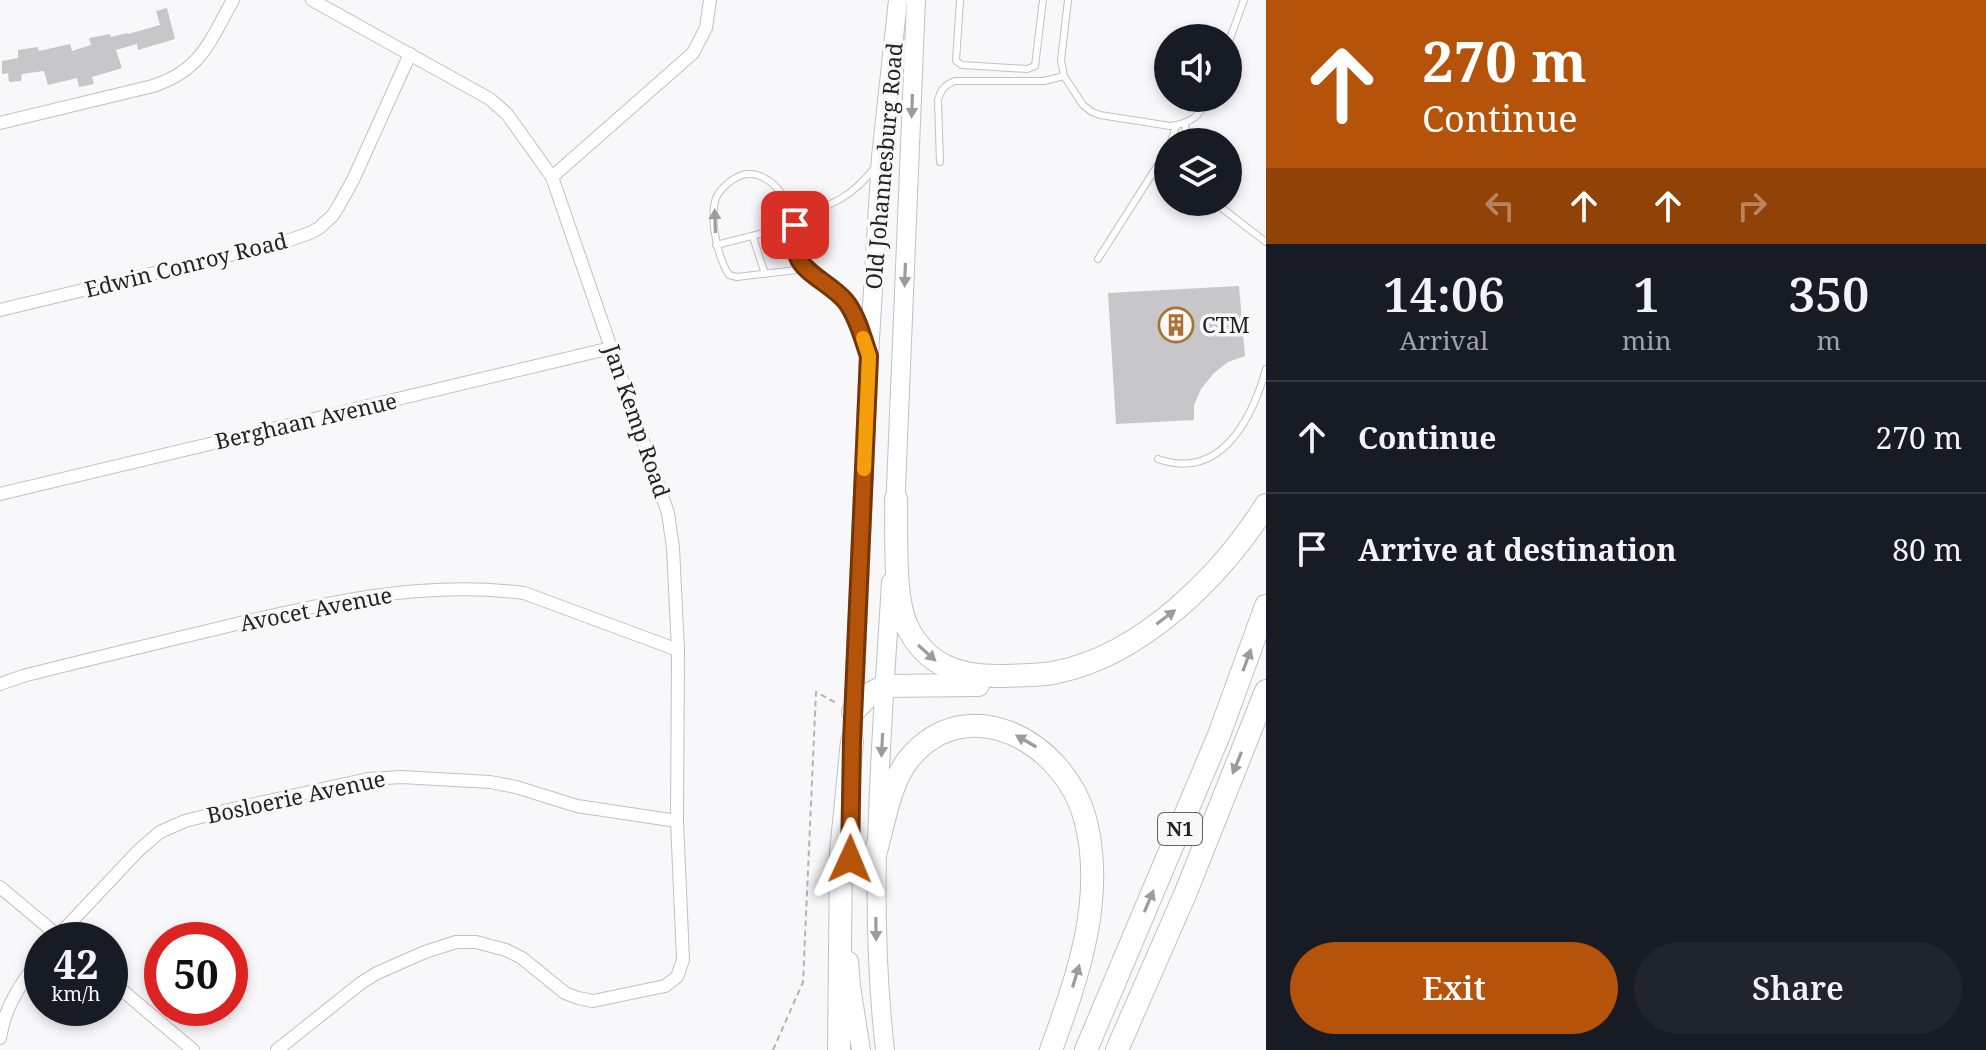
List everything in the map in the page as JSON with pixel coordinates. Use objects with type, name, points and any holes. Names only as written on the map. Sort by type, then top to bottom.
[{"type":"highway","points":[[896,499],[901,609],[918,645],[940,664],[966,674],[986,677],[1057,672]]},
{"type":"highway","points":[[853,712],[871,693],[885,686],[1016,684],[1107,655],[1127,645],[1168,617],[1211,575],[1266,505]]},
{"type":"highway","name":"N1","points":[[1086,1050],[1219,735],[1266,606]]},
{"type":"highway","name":"N1","points":[[1117,1050],[1186,892],[1266,691]]},
{"type":"highway","points":[[876,851],[900,771],[922,746],[949,730],[981,725],[1012,733],[1037,746],[1060,769],[1076,795],[1085,820],[1091,893],[1083,955],[1051,1050]]},
{"type":"highway","points":[[839,1050],[841,853],[852,741]]},
{"type":"main road","name":"Old Johannesburg Road","points":[[861,1050],[851,986],[849,946],[853,712],[881,157],[898,0]]},
{"type":"main road","name":"Old Johannesburg Road","points":[[885,1050],[876,931],[876,851],[896,499],[916,0]]},
{"type":"street","points":[[0,123],[175,78],[202,55],[233,0]]},
{"type":"street","name":"Jan Kemp Road","points":[[277,1050],[377,973],[456,942],[476,942],[506,950],[522,958],[565,993],[586,1000],[600,1000],[670,983],[677,977],[683,960],[677,821],[678,650],[673,548],[668,513],[552,177],[490,99],[312,0]]},
{"type":"street","points":[[552,177],[693,53],[706,28],[710,0]]},
{"type":"street","name":"Edwin Conroy Road","points":[[0,310],[284,242],[319,228],[333,215],[353,180],[410,54]]},
{"type":"street","name":"Berghaan Avenue","points":[[0,494],[611,348]]},
{"type":"street","name":"Avocet Avenue","points":[[0,684],[321,604],[386,594],[456,591],[524,593],[678,650]]},
{"type":"street","name":"Bosloerie Avenue","points":[[73,922],[139,850],[160,832],[185,821],[368,779],[412,777],[490,782],[577,806],[677,821]]},
{"type":"street","points":[[0,887],[39,922]]},
{"type":"street","points":[[0,1038],[5,1014],[24,980]]},
{"type":"street","points":[[128,995],[193,1050]]},
{"type":"lane","points":[[960,0],[956,61],[962,65],[1027,69],[1035,66],[1043,0]]},
{"type":"lane","points":[[1068,0],[1061,60],[1064,76],[1083,105],[1092,112],[1112,118],[1176,126],[1195,119],[1199,112]]},
{"type":"lane","points":[[1235,24],[1244,0]]},
{"type":"lane","points":[[940,162],[938,100],[940,91],[946,85],[955,81],[1044,81],[1064,76]]},
{"type":"lane","points":[[1185,124],[1185,128]]},
{"type":"lane","points":[[794,213],[841,200],[867,177],[881,157]]},
{"type":"lane","points":[[1098,259],[1154,171]]},
{"type":"lane","points":[[805,269],[737,277],[729,275],[716,245],[715,199],[734,178],[755,174],[767,179],[781,193],[794,213],[798,260],[805,269],[833,287],[847,303],[869,356]]},
{"type":"lane","points":[[1232,216],[1266,242]]},
{"type":"lane","points":[[716,245],[795,225]]},
{"type":"lane","points":[[753,237],[765,274]]},
{"type":"lane","points":[[1158,459],[1186,464],[1201,461],[1230,444],[1242,429],[1266,369]]},
{"type":"path","points":[[773,1050],[803,982],[816,692],[853,712]]},
{"type":"building","points":[[167,8],[175,39],[138,50],[137,44],[116,50],[122,68],[92,77],[94,84],[79,87],[77,78],[48,85],[44,71],[22,74],[21,81],[9,82],[8,73],[2,74],[2,61],[18,58],[18,50],[38,47],[39,51],[70,44],[72,51],[91,45],[89,38],[128,34],[160,25],[156,11]]},
{"type":"building","name":"CTM","points":[[1239,286],[1245,356],[1228,362],[1201,389],[1194,405],[1194,420],[1116,424],[1108,293]]},
{"type":"slow traffic","points":[[863,338],[869,356],[864,469]]},
{"type":"place","name":"CTM","points":[[1176,325]]},
{"type":"route","points":[[795,225],[798,260],[805,269],[833,287],[847,303],[869,356],[852,741],[850,859]]}]
